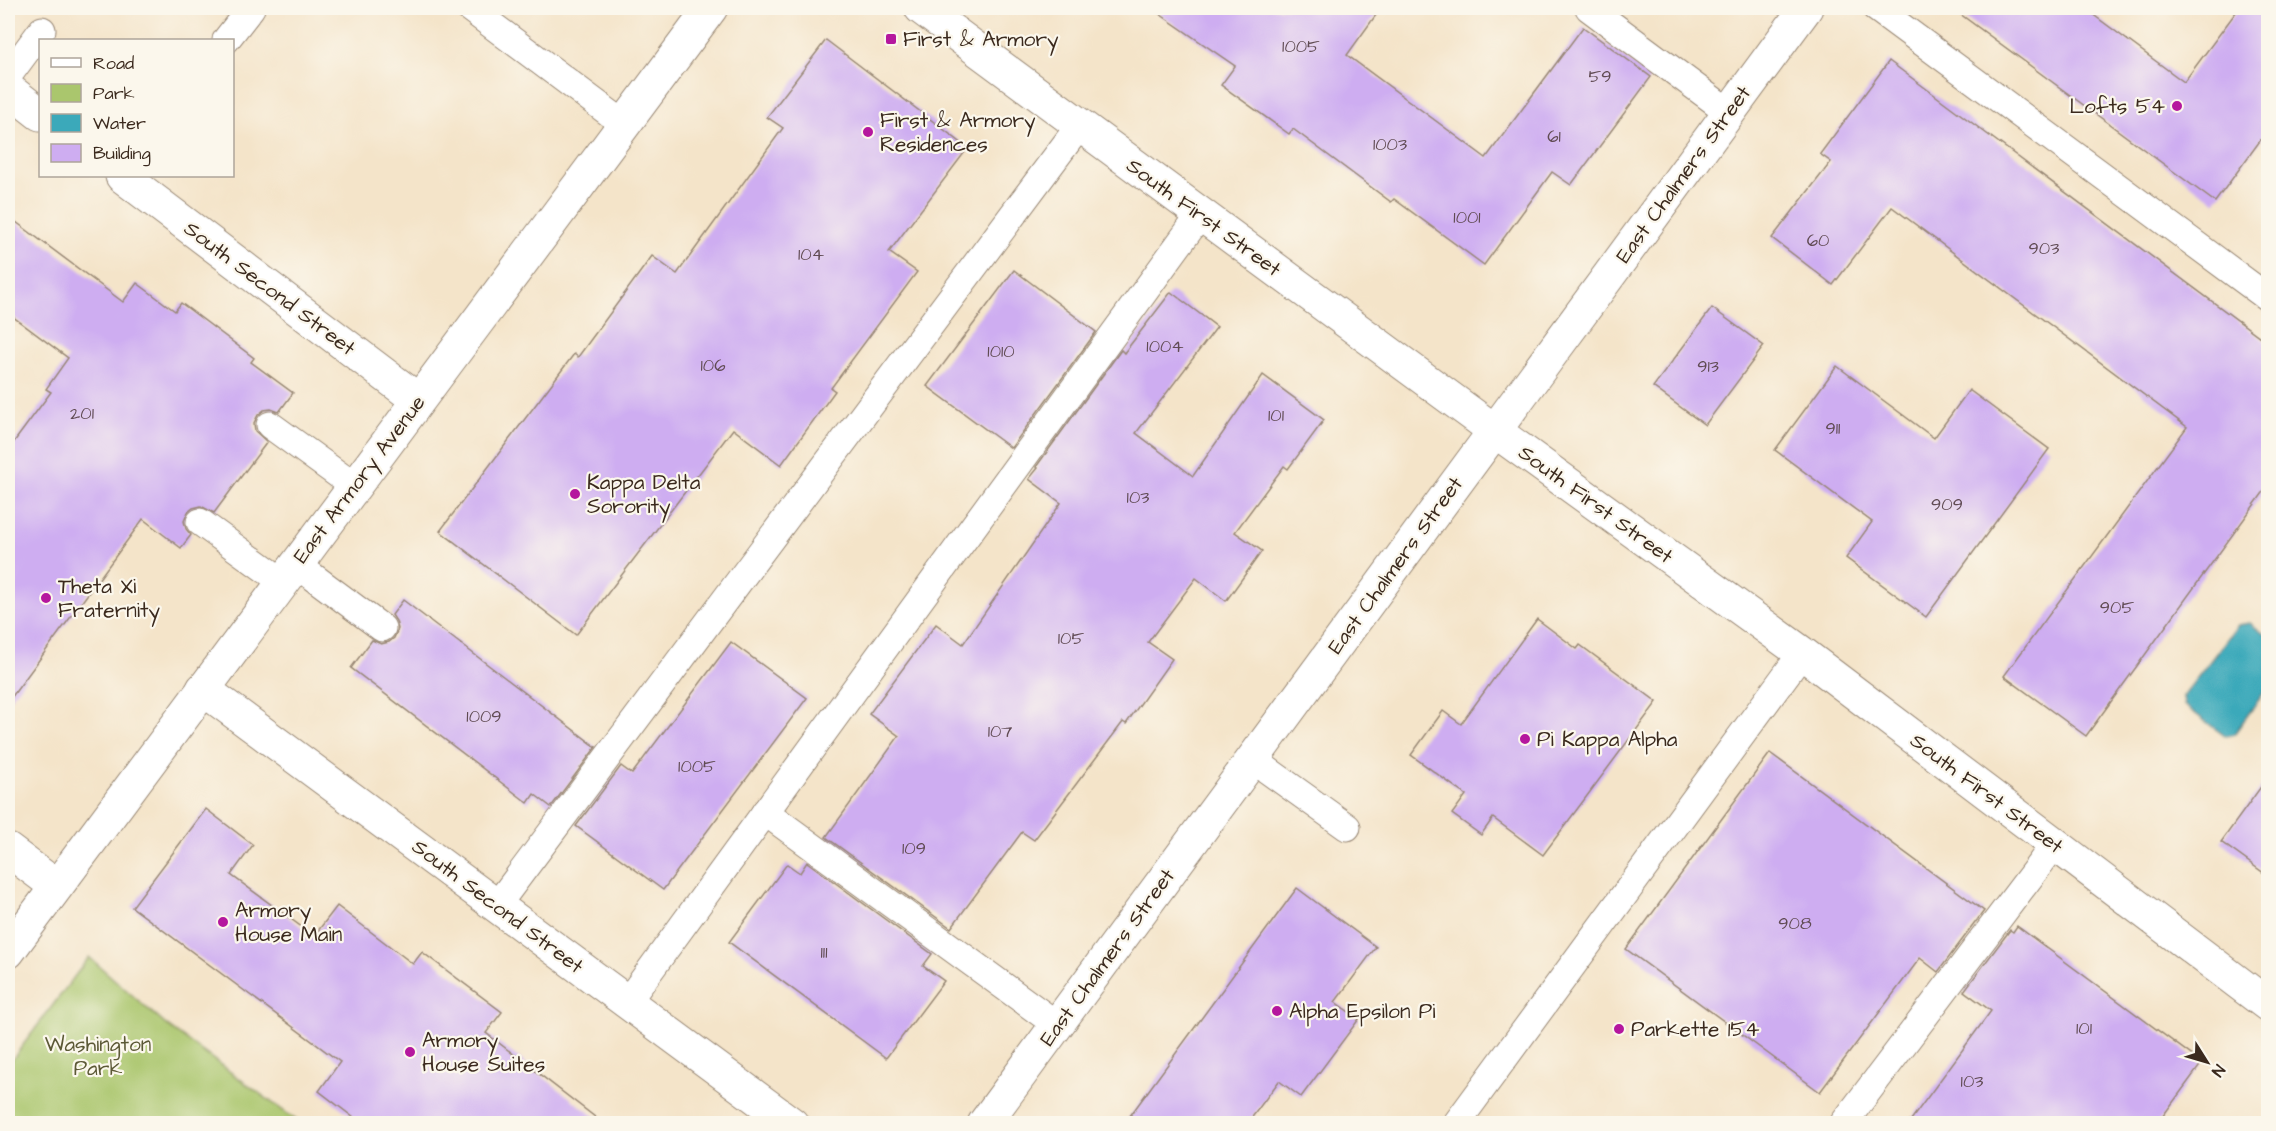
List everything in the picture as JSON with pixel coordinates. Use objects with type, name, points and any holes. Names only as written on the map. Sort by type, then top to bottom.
[{"type":"street","name":"East Armory Avenue","points":[[8,952],[711,8]]},
{"type":"street","name":"South First Street","points":[[921,8],[1495,431],[1802,653],[2268,1005]]},
{"type":"street","name":"East Chalmers Street","points":[[984,1124],[1806,8]]},
{"type":"street","points":[[8,90],[39,113]]},
{"type":"street","name":"South Second Street","points":[[125,177],[418,400]]},
{"type":"street","name":"South Second Street","points":[[203,689],[792,1124]]},
{"type":"street","points":[[8,850],[56,886]]},
{"type":"lane","points":[[227,39],[250,8]]},
{"type":"lane","points":[[469,8],[624,124]]},
{"type":"lane","points":[[1589,8],[1729,112]]},
{"type":"lane","points":[[1876,8],[2268,298]]},
{"type":"lane","points":[[8,76],[42,30]]},
{"type":"lane","points":[[497,905],[1080,125]]},
{"type":"lane","points":[[627,1002],[1201,214]]},
{"type":"lane","points":[[270,425],[354,486]]},
{"type":"lane","points":[[200,522],[382,628]]},
{"type":"lane","points":[[1456,1124],[1802,653]]},
{"type":"lane","points":[[1252,759],[1347,827]]},
{"type":"lane","points":[[765,812],[1056,1025]]},
{"type":"lane","points":[[1843,1124],[2055,844]]},
{"type":"green space","name":"Washington Park","points":[[89,957],[166,1025],[300,1123],[8,1123],[8,1065]]},
{"type":"water","points":[[2250,623],[2268,637],[2268,687],[2234,734],[2225,736],[2184,705],[2183,696],[2238,625]]},
{"type":"building","points":[[1151,8],[1381,8],[1347,55],[1486,158],[1583,27],[1651,77],[1571,185],[1552,172],[1484,265],[1394,199],[1391,202],[1293,129],[1289,134],[1221,85],[1235,66]]},
{"type":"building","name":"Lofts 54","points":[[1952,8],[2084,8],[2184,82],[2239,8],[2268,8],[2268,130],[2215,202]]},
{"type":"building","points":[[826,40],[968,148],[889,252],[917,272],[831,388],[835,391],[781,465],[733,429],[576,635],[440,531],[574,354],[578,357],[652,256],[677,274],[783,128],[767,117]]},
{"type":"building","points":[[1889,61],[2268,343],[2268,486],[2086,736],[2004,676],[2187,427],[1892,207],[1833,285],[1772,238],[1831,162],[1820,154]]},
{"type":"building","points":[[8,216],[123,302],[137,283],[175,311],[181,303],[254,358],[251,362],[293,393],[279,412],[271,409],[264,410],[258,415],[254,423],[255,431],[267,442],[214,513],[201,506],[188,512],[184,521],[191,535],[181,548],[143,519],[8,702],[8,450],[51,392],[46,389],[68,358],[8,313]]},
{"type":"building","points":[[1014,270],[1096,332],[1011,448],[927,386]]},
{"type":"building","points":[[1171,292],[1217,327],[1136,433],[1193,476],[1263,375],[1324,420],[1288,469],[1284,466],[1235,532],[1262,551],[1226,601],[1196,578],[1148,642],[1172,659],[1126,724],[1123,722],[1034,840],[1022,832],[951,928],[826,837],[899,736],[869,714],[936,624],[963,644],[1061,503],[1029,479],[1038,468],[1036,467],[1121,350],[1124,353]]},
{"type":"building","points":[[1712,308],[1764,346],[1705,425],[1653,387]]},
{"type":"building","points":[[1837,366],[1934,438],[1969,390],[2049,449],[1926,617],[1846,558],[1872,522],[1775,450]]},
{"type":"building","points":[[403,600],[596,747],[551,807],[534,794],[528,803],[351,668],[372,640],[381,644],[394,638],[398,629],[392,615]]},
{"type":"building","name":"Pi Kappa Alpha","points":[[1537,619],[1577,649],[1580,645],[1657,702],[1543,855],[1493,818],[1481,835],[1452,814],[1466,795],[1411,755],[1443,711],[1461,724]]},
{"type":"building","points":[[731,642],[807,698],[663,890],[576,826],[621,766],[632,774]]},
{"type":"building","points":[[1770,753],[1984,911],[1938,972],[1920,958],[1820,1092],[1626,949]]},
{"type":"building","points":[[2268,777],[2268,876],[2221,842]]},
{"type":"building","points":[[206,809],[253,845],[231,875],[314,936],[337,906],[413,964],[422,952],[502,1012],[486,1033],[604,1124],[362,1124],[319,1091],[340,1062],[132,907]]},
{"type":"building","points":[[807,862],[932,954],[923,966],[944,981],[886,1058],[729,942],[787,864],[800,873]]},
{"type":"building","name":"Alpha Epsilon Pi","points":[[1297,888],[1376,947],[1335,1002],[1359,1019],[1301,1097],[1279,1081],[1247,1124],[1124,1124]]},
{"type":"building","points":[[2017,926],[2202,1063],[2157,1124],[1908,1124],[1991,1011],[1964,991],[2010,930],[2013,932]]},
{"type":"place","name":"First & Armory","points":[[891,39]]},
{"type":"place","name":"Lofts 54","points":[[2177,106]]},
{"type":"place","name":"First & Armory Residences","points":[[868,132]]},
{"type":"place","name":"Kappa Delta Sorority","points":[[575,494]]},
{"type":"place","name":"Theta Xi Fraternity","points":[[46,598]]},
{"type":"place","name":"Pi Kappa Alpha","points":[[1525,739]]},
{"type":"place","name":"Armory House Main","points":[[223,922]]},
{"type":"place","name":"Alpha Epsilon Pi","points":[[1277,1011]]},
{"type":"place","name":"Parkette 154","points":[[1619,1029]]},
{"type":"place","name":"Armory House Suites","points":[[410,1052]]}]
